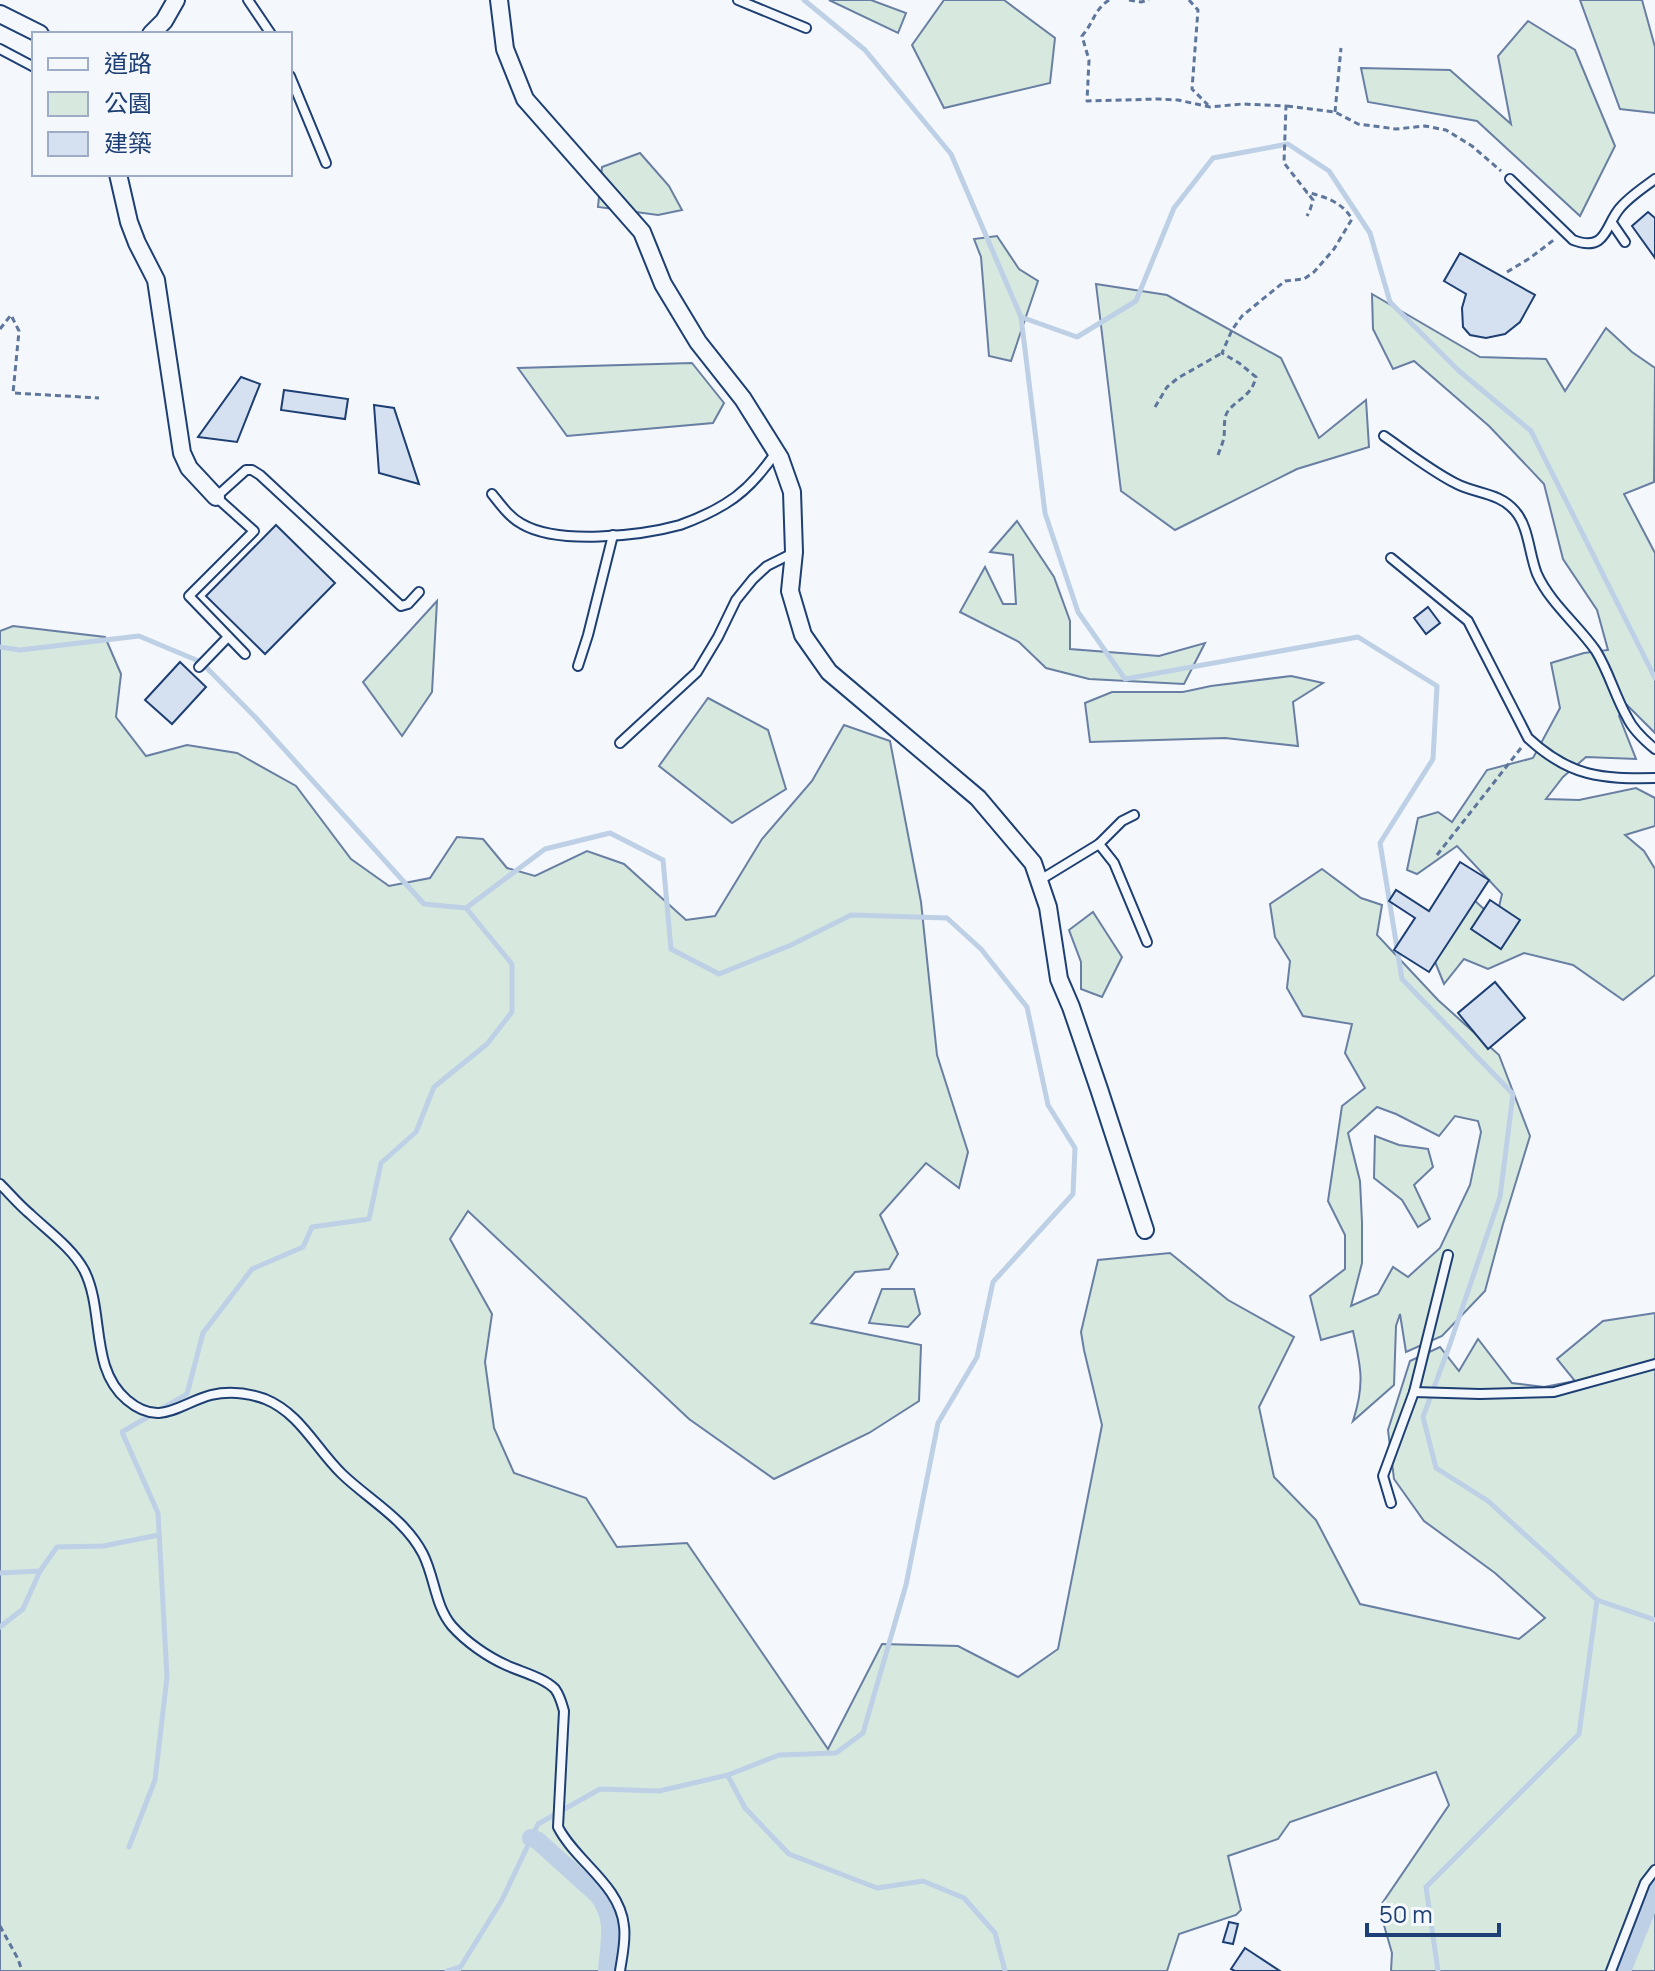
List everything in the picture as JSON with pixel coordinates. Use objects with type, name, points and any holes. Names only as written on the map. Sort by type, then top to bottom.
[{"type":"street","points":[[153,32],[164,21],[176,0]]},
{"type":"street","points":[[499,0],[505,49],[525,99],[642,232],[663,284],[698,342],[743,399],[776,451],[792,492],[794,552],[790,591],[803,635],[829,672],[978,798],[1033,863],[1048,907],[1059,979],[1095,1075],[1145,1230]]},
{"type":"street","points":[[0,14],[36,32]]},
{"type":"street","points":[[118,176],[129,222],[156,280],[182,453],[189,468],[216,497]]},
{"type":"lane","points":[[248,0],[270,32]]},
{"type":"lane","points":[[738,0],[806,28]]},
{"type":"lane","points":[[0,49],[32,66]]},
{"type":"lane","points":[[292,81],[326,163]]},
{"type":"lane","points":[[1510,179],[1573,240],[1588,243],[1599,240],[1609,230],[1617,210],[1655,179]]},
{"type":"lane","points":[[1612,223],[1625,242]]},
{"type":"lane","points":[[1384,436],[1453,482],[1497,497],[1515,510],[1525,530],[1531,557],[1542,583],[1605,667],[1627,719],[1655,749]]},
{"type":"lane","points":[[492,494],[509,515],[538,532],[561,535],[633,534],[681,525],[725,505],[750,485],[776,451]]},
{"type":"lane","points":[[245,654],[189,596],[254,531],[216,497],[246,470],[260,475],[401,606],[408,604],[419,592]]},
{"type":"lane","points":[[578,666],[613,535]]},
{"type":"lane","points":[[620,743],[697,672],[736,600],[753,579],[767,566],[794,552]]},
{"type":"lane","points":[[1391,558],[1468,621],[1528,738],[1544,753],[1589,775],[1614,779],[1655,778]]},
{"type":"lane","points":[[199,667],[228,637]]},
{"type":"lane","points":[[1039,880],[1099,844],[1122,821],[1134,815]]},
{"type":"lane","points":[[1099,844],[1114,863],[1147,942]]},
{"type":"lane","points":[[0,1184],[81,1264],[91,1288],[106,1368],[120,1394],[131,1404],[155,1412],[172,1411],[207,1396],[235,1393],[273,1403],[301,1425],[341,1473],[389,1512],[409,1534],[423,1554],[443,1613],[454,1629],[483,1652],[553,1687],[564,1711],[558,1827],[566,1842],[616,1898],[625,1931],[620,1971]]},
{"type":"lane","points":[[1391,1503],[1383,1476],[1414,1392],[1448,1255]]},
{"type":"lane","points":[[1414,1392],[1554,1392],[1655,1364]]},
{"type":"lane","points":[[1611,1971],[1645,1883],[1655,1870]]},
{"type":"path","points":[[1109,0],[1096,10],[1091,26],[1082,36],[1089,60],[1087,101],[1158,99],[1210,107],[1242,104],[1286,106],[1335,112],[1358,124],[1396,129],[1425,126],[1446,130],[1472,146],[1510,179]]},
{"type":"path","points":[[1129,0],[1149,0]]},
{"type":"path","points":[[1189,0],[1198,10],[1192,89],[1210,107]]},
{"type":"path","points":[[1335,112],[1341,48]]},
{"type":"path","points":[[1286,106],[1284,163],[1313,200],[1307,216]]},
{"type":"path","points":[[1155,407],[1167,387],[1178,378],[1222,353],[1242,316],[1285,281],[1304,279],[1314,272],[1334,249],[1352,219],[1348,211],[1334,200],[1306,192]]},
{"type":"path","points":[[1507,272],[1563,231]]},
{"type":"path","points":[[0,329],[11,315],[19,331],[13,393],[99,398]]},
{"type":"path","points":[[1218,455],[1224,440],[1228,412],[1246,397],[1256,377],[1222,353]]},
{"type":"path","points":[[1437,855],[1528,738]]},
{"type":"path","points":[[0,1926],[22,1971]]},
{"type":"green space","points":[[829,0],[871,0],[906,13],[898,33]]},
{"type":"green space","points":[[944,0],[1004,0],[1055,38],[1050,83],[944,108],[912,45]]},
{"type":"green space","points":[[1580,0],[1642,0],[1655,47],[1655,113],[1620,109]]},
{"type":"green space","points":[[1528,21],[1575,50],[1615,146],[1580,216],[1477,121],[1368,102],[1361,68],[1450,70],[1511,124],[1498,56]]},
{"type":"green space","points":[[640,153],[669,186],[682,210],[658,215],[598,207],[602,167]]},
{"type":"green space","points":[[997,236],[1019,269],[1038,281],[1011,361],[989,356],[981,257],[974,239]]},
{"type":"green space","points":[[1096,284],[1167,295],[1281,358],[1319,438],[1366,400],[1369,447],[1297,469],[1175,530],[1121,491]]},
{"type":"green space","points":[[1372,294],[1480,357],[1546,359],[1565,391],[1606,328],[1655,368],[1654,482],[1624,494],[1655,553],[1655,733],[1627,705],[1619,716],[1636,759],[1586,757],[1563,777],[1546,799],[1579,800],[1636,788],[1655,798],[1655,826],[1625,835],[1644,851],[1655,869],[1655,975],[1623,1000],[1573,965],[1524,953],[1488,969],[1464,959],[1444,984],[1429,947],[1462,889],[1496,920],[1502,894],[1457,846],[1417,874],[1407,870],[1418,818],[1438,812],[1452,822],[1487,770],[1533,758],[1560,708],[1551,663],[1584,653],[1608,650],[1597,610],[1563,559],[1544,484],[1489,426],[1414,361],[1393,369],[1373,329]]},
{"type":"green space","points":[[692,363],[724,403],[713,423],[567,436],[518,368]]},
{"type":"green space","points":[[1017,521],[1054,577],[1070,621],[1070,649],[1159,656],[1205,643],[1184,684],[1089,679],[1046,668],[1019,642],[960,612],[985,567],[1003,604],[1016,604],[1013,555],[990,552]]},
{"type":"green space","points":[[437,601],[432,692],[402,736],[363,682]]},
{"type":"green space","points":[[13,626],[105,637],[121,674],[116,717],[146,756],[187,745],[237,753],[296,786],[351,859],[389,886],[430,878],[457,837],[483,839],[507,868],[535,876],[587,851],[624,864],[686,920],[715,916],[762,839],[812,781],[844,725],[890,741],[921,902],[937,1055],[968,1152],[959,1188],[926,1163],[880,1215],[898,1254],[889,1269],[855,1272],[811,1323],[921,1345],[919,1401],[869,1433],[774,1479],[689,1419],[468,1211],[450,1239],[492,1314],[485,1362],[494,1428],[514,1473],[586,1498],[617,1547],[687,1543],[828,1749],[882,1644],[958,1646],[1018,1677],[1058,1649],[1102,1425],[1081,1332],[1098,1260],[1170,1253],[1228,1300],[1294,1337],[1259,1407],[1274,1477],[1316,1520],[1360,1604],[1519,1639],[1545,1618],[1495,1573],[1424,1521],[1394,1479],[1388,1430],[1410,1361],[1440,1347],[1459,1371],[1478,1339],[1512,1383],[1544,1387],[1575,1381],[1557,1359],[1603,1321],[1655,1313],[1655,1971],[1391,1971],[1392,1953],[1379,1908],[1449,1805],[1436,1772],[1290,1822],[1278,1839],[1228,1856],[1241,1910],[1236,1915],[1179,1934],[1167,1971],[0,1971],[0,631]]},
{"type":"green space","points":[[1291,676],[1323,683],[1293,702],[1298,746],[1225,738],[1090,742],[1085,703],[1112,692],[1183,692]]},
{"type":"green space","points":[[708,698],[768,730],[786,789],[732,823],[659,766]]},
{"type":"green space","points":[[1322,869],[1361,898],[1382,905],[1377,935],[1438,1000],[1499,1055],[1530,1136],[1485,1291],[1442,1336],[1406,1352],[1400,1314],[1396,1326],[1394,1385],[1353,1421],[1360,1376],[1353,1331],[1321,1340],[1310,1296],[1345,1269],[1345,1235],[1328,1201],[1342,1106],[1365,1088],[1345,1053],[1352,1024],[1303,1016],[1287,988],[1290,961],[1275,937],[1270,904]],"holes":[[[1377,1107],[1439,1136],[1455,1116],[1478,1121],[1481,1132],[1470,1185],[1440,1248],[1408,1277],[1393,1267],[1378,1294],[1351,1306],[1362,1263],[1362,1222],[1360,1181],[1348,1133]]]},
{"type":"green space","points":[[1093,912],[1122,957],[1102,997],[1081,989],[1081,962],[1069,930]]},
{"type":"green space","points":[[1375,1136],[1399,1145],[1428,1149],[1433,1167],[1414,1185],[1430,1219],[1418,1227],[1402,1200],[1374,1178]]},
{"type":"green space","points":[[882,1289],[914,1289],[920,1314],[908,1327],[869,1323]]},
{"type":"building","points":[[1648,212],[1655,218],[1655,258],[1632,226]]},
{"type":"building","points":[[1460,253],[1535,295],[1520,322],[1505,334],[1486,338],[1470,335],[1463,327],[1462,308],[1466,294],[1444,281]]},
{"type":"building","points":[[241,377],[260,384],[237,442],[198,437]]},
{"type":"building","points":[[284,390],[348,399],[345,419],[281,410]]},
{"type":"building","points":[[374,405],[394,408],[419,484],[379,473]]},
{"type":"building","points":[[276,525],[335,583],[265,654],[206,596]]},
{"type":"building","points":[[1428,607],[1440,623],[1426,634],[1414,618]]},
{"type":"building","points":[[180,662],[206,687],[172,724],[145,700]]},
{"type":"building","points":[[1460,862],[1489,880],[1429,972],[1394,950],[1415,918],[1389,901],[1396,890],[1429,911]]},
{"type":"building","points":[[1490,900],[1520,920],[1501,949],[1471,929]]},
{"type":"building","points":[[1495,982],[1525,1018],[1488,1049],[1458,1013]]},
{"type":"building","points":[[1229,1922],[1238,1924],[1233,1944],[1223,1942]]},
{"type":"building","points":[[1245,1948],[1280,1971],[1231,1969]]},
{"type":"waterway","points":[[804,0],[865,50],[951,154],[1021,317],[1077,337],[1136,301],[1174,208],[1213,158],[1288,144],[1329,171],[1370,233],[1390,302],[1458,370],[1531,431],[1655,678]]},
{"type":"waterway","points":[[1021,317],[1045,513],[1078,612],[1125,679],[1358,637],[1437,686],[1433,759],[1380,843],[1402,979],[1513,1094],[1500,1197],[1423,1417],[1436,1468],[1488,1501],[1597,1600],[1579,1734],[1426,1887],[1438,1971]]},
{"type":"waterway","points":[[0,647],[20,650],[139,636],[201,662],[256,718],[424,904],[466,908],[512,964],[512,1012],[487,1044],[434,1087],[416,1132],[381,1163],[369,1219],[312,1227],[303,1247],[252,1269],[203,1333],[187,1394],[122,1432],[158,1513],[167,1677],[155,1780],[129,1847]]},
{"type":"waterway","points":[[458,1971],[502,1900],[538,1824],[600,1789],[659,1791],[728,1775],[779,1755],[836,1753],[863,1733],[906,1585],[938,1423],[977,1357],[993,1282],[1073,1194],[1075,1148],[1048,1105],[1027,1007],[981,949],[947,918],[851,915],[791,945],[719,974],[671,949],[663,860],[610,833],[545,849],[466,908]]},
{"type":"waterway","points":[[0,1627],[23,1609],[40,1571],[57,1547],[103,1546],[159,1535]]},
{"type":"waterway","points":[[0,1573],[40,1571]]},
{"type":"waterway","points":[[1597,1600],[1655,1620]]},
{"type":"waterway","points":[[728,1776],[745,1808],[789,1854],[877,1888],[923,1881],[964,1898],[995,1933],[1005,1971]]},
{"type":"waterway","points":[[531,1838],[597,1894],[603,1903],[610,1931],[607,1971]]},
{"type":"waterway","points":[[1622,1971],[1655,1889]]},
{"type":"waterway","points":[[447,1971],[459,1967]]}]
